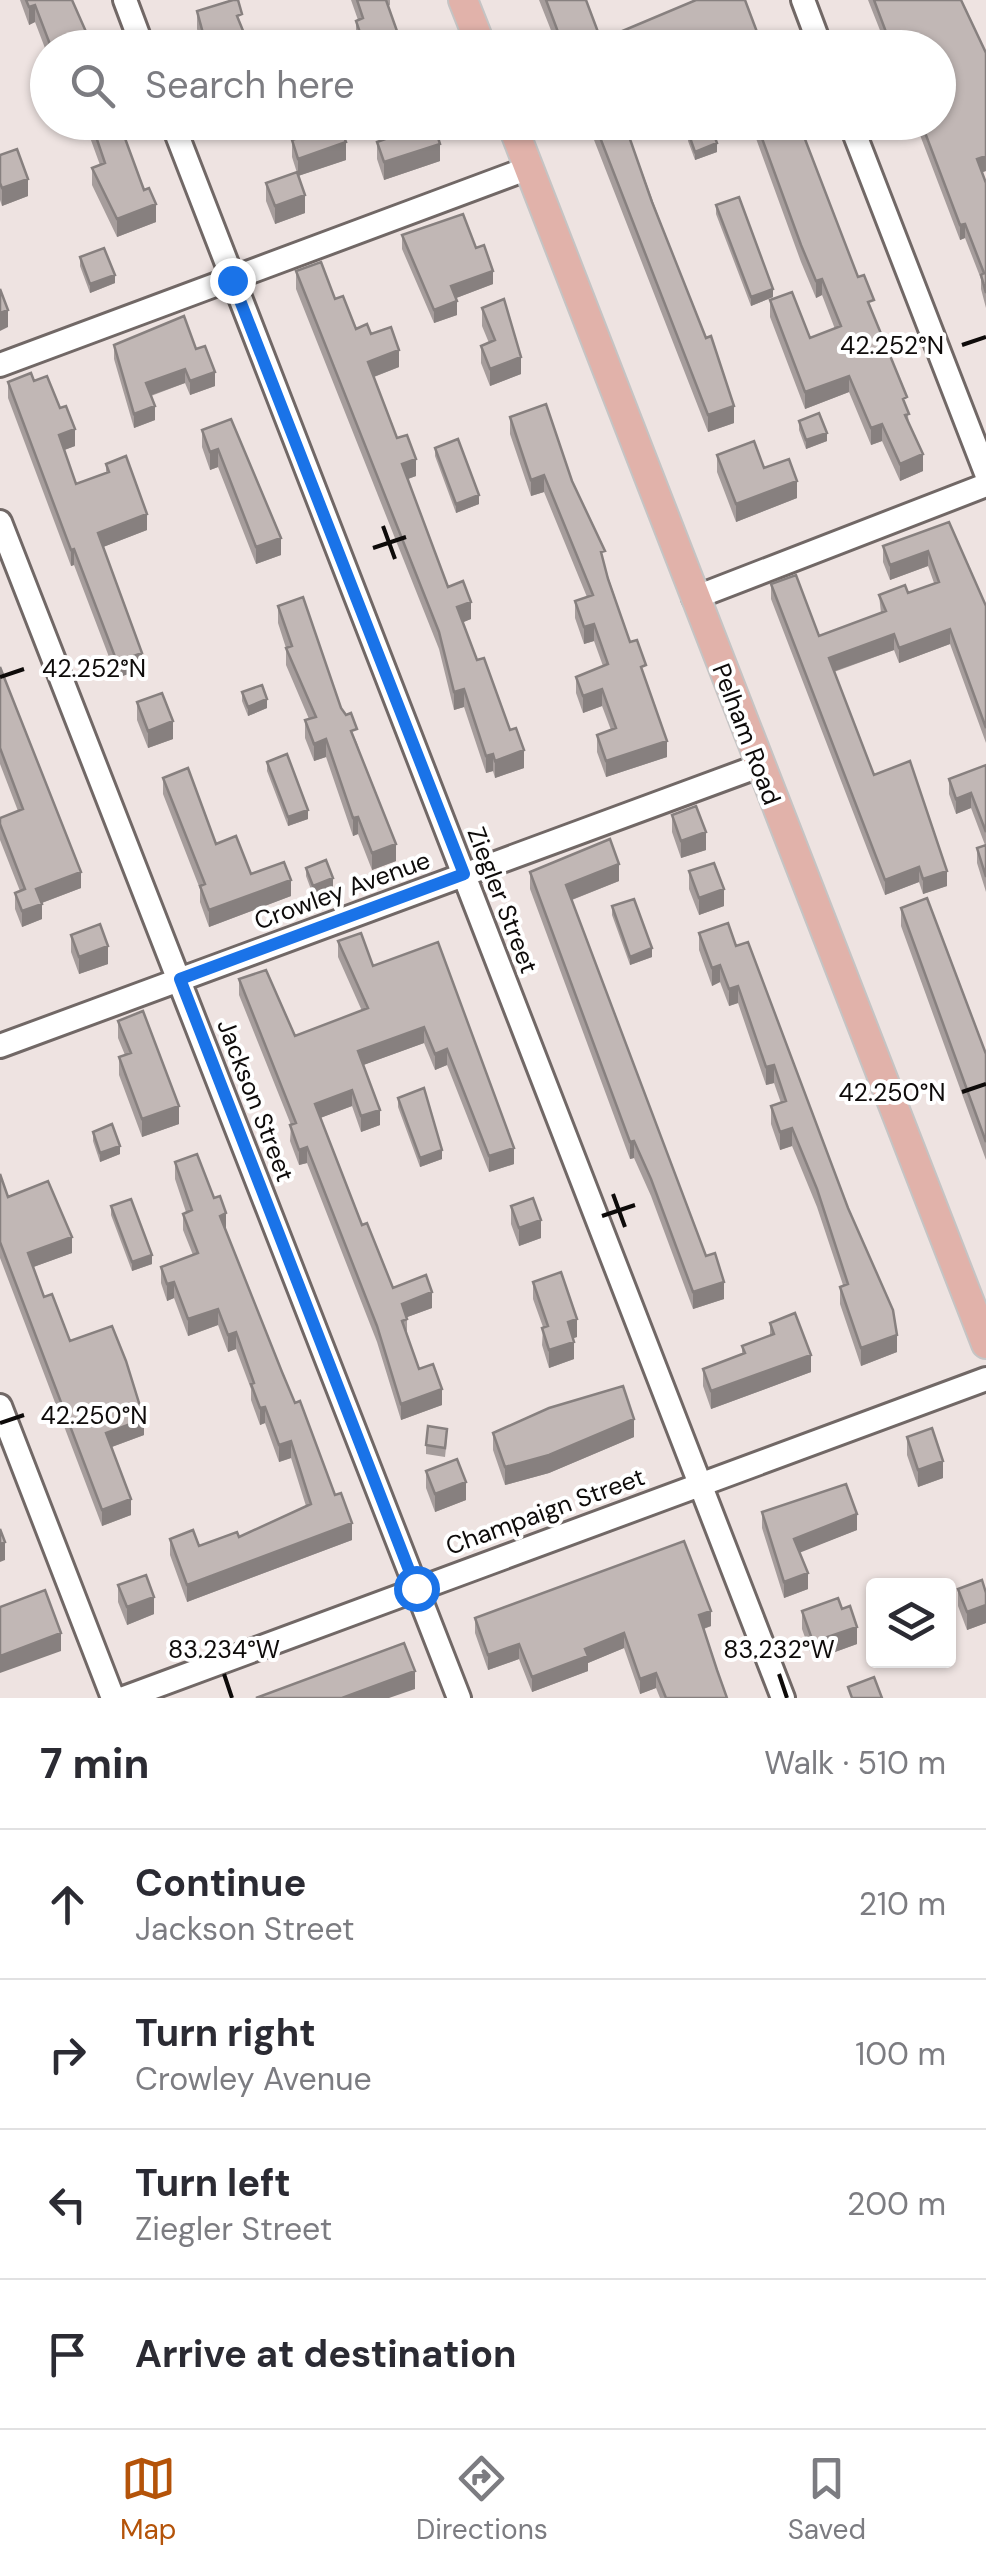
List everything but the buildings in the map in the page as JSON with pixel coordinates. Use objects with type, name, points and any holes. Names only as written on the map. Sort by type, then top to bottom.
[{"type":"main road","points":[[463,0],[475,30]]},
{"type":"main road","name":"Pelham Road","points":[[518,140],[986,1344]]},
{"type":"street","points":[[125,0],[136,30]]},
{"type":"street","points":[[802,0],[814,30]]},
{"type":"street","name":"Ziegler Street","points":[[179,140],[783,1698]]},
{"type":"street","points":[[857,140],[986,474]]},
{"type":"street","points":[[0,365],[528,168]]},
{"type":"street","points":[[694,598],[986,485]]},
{"type":"street","name":"Jackson Street","points":[[0,522],[458,1698]]},
{"type":"street","name":"Crowley Avenue","points":[[0,1046],[759,766]]},
{"type":"street","name":"Champaign Street","points":[[124,1698],[986,1379]]},
{"type":"street","points":[[0,1406],[113,1698]]},
{"type":"route","points":[[232,280],[464,874],[180,979],[416,1588]]}]
